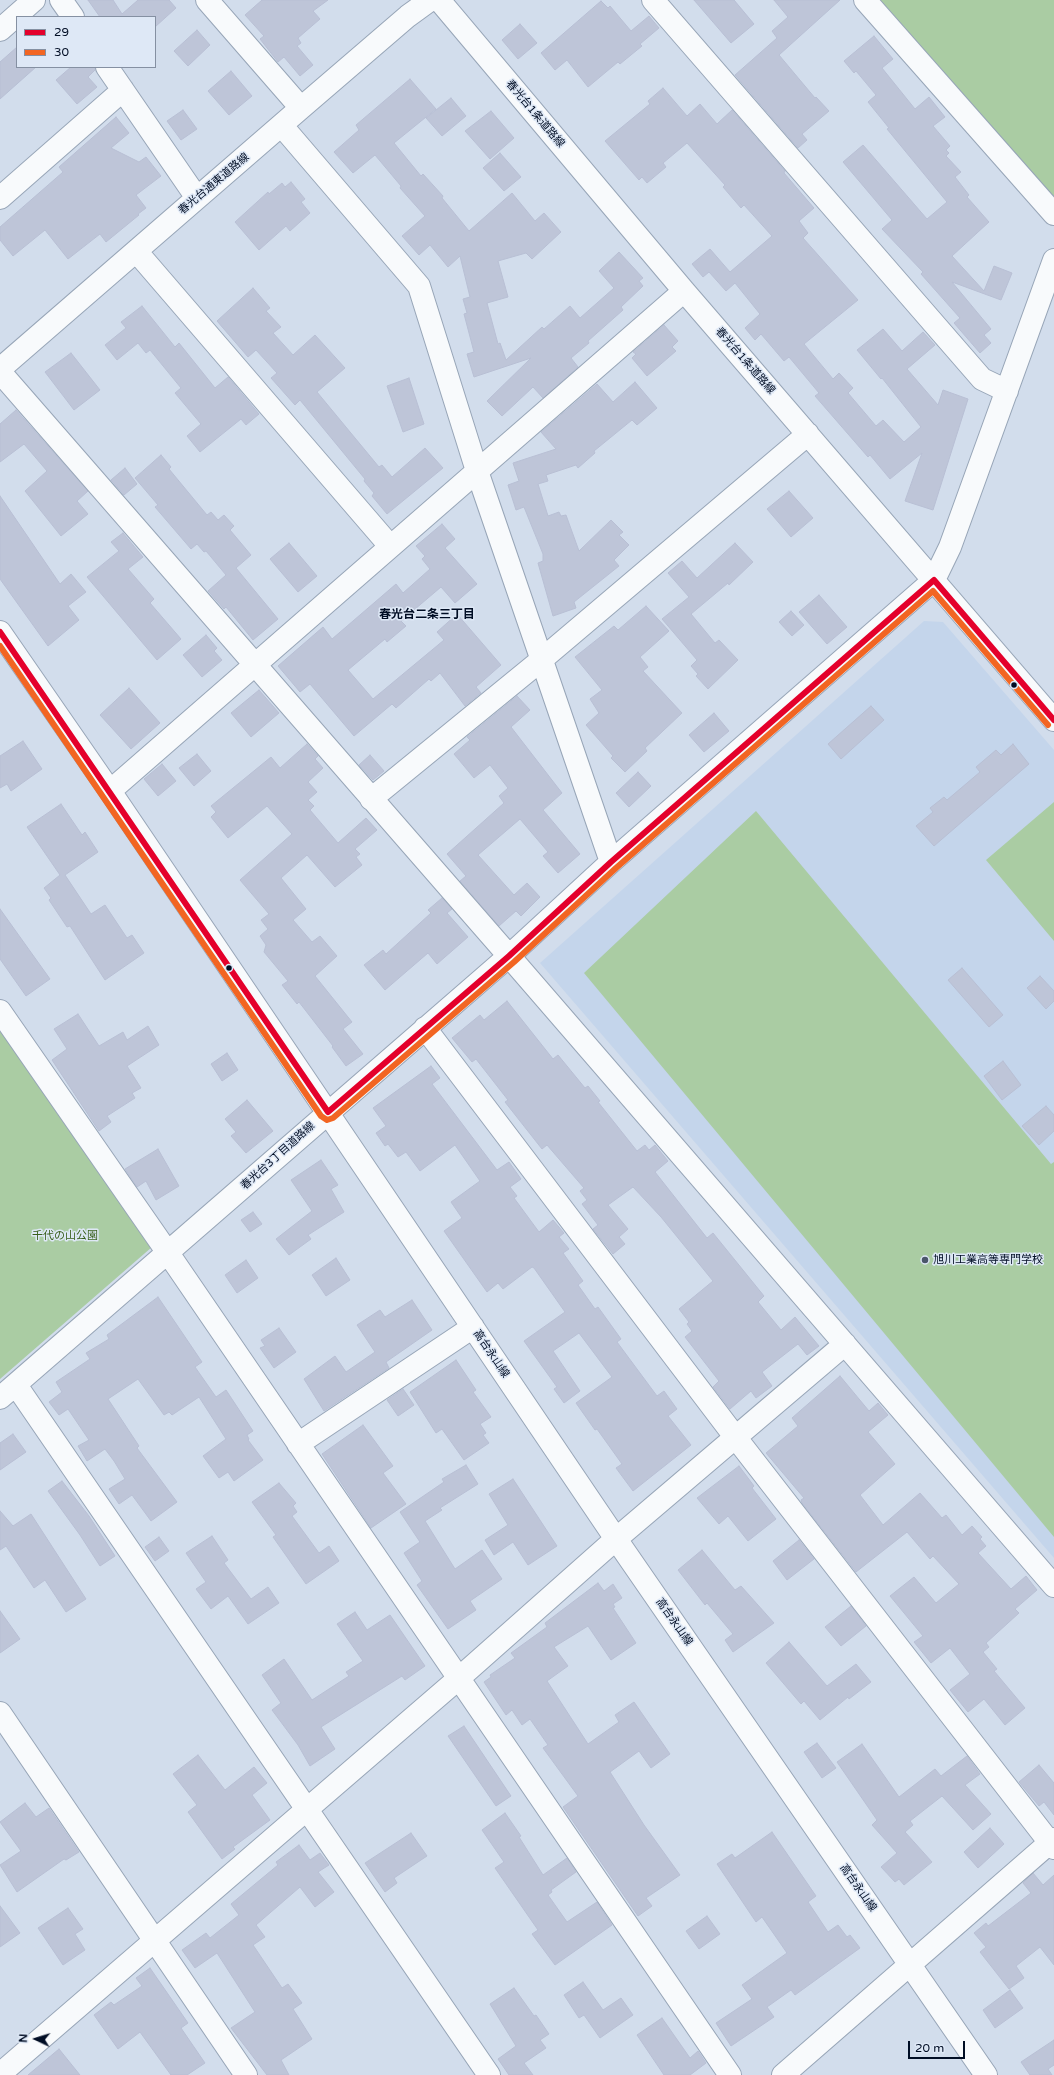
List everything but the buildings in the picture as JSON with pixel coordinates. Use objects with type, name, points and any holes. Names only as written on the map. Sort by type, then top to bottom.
[{"type":"street","points":[[0,30],[34,0]]},
{"type":"street","points":[[61,0],[72,16]]},
{"type":"street","points":[[207,0],[301,108]]},
{"type":"street","name":"春光台通東道路線","points":[[0,370],[301,108],[408,16],[430,0]]},
{"type":"street","name":"春光台1条道路線","points":[[439,0],[684,291],[1054,720]]},
{"type":"street","points":[[653,0],[982,379],[1007,391]]},
{"type":"street","points":[[865,0],[1054,214]]},
{"type":"street","points":[[108,68],[197,198]]},
{"type":"street","points":[[0,198],[123,90]]},
{"type":"street","points":[[282,126],[420,286],[476,471],[611,862]]},
{"type":"street","points":[[136,251],[390,546]]},
{"type":"street","points":[[934,580],[950,547],[1054,260]]},
{"type":"street","points":[[110,791],[684,291]]},
{"type":"street","points":[[0,370],[1054,1586]]},
{"type":"street","points":[[371,799],[540,660],[808,434]]},
{"type":"street","name":"春光台3丁目道路線","points":[[8,1392],[509,956],[611,862],[934,580]]},
{"type":"street","name":"高台永山線","points":[[0,632],[110,791],[616,1539],[986,2075]]},
{"type":"street","points":[[0,1011],[168,1253],[730,2075]]},
{"type":"street","points":[[425,1028],[736,1438],[1053,1844],[910,1963],[783,2075]]},
{"type":"street","points":[[298,1444],[473,1326]]},
{"type":"street","points":[[0,2074],[156,1942],[307,1808],[458,1679],[616,1539],[845,1344]]},
{"type":"street","points":[[8,1392],[307,1808],[489,2075]]},
{"type":"street","points":[[0,1713],[246,2075]]},
{"type":"shaded area","name":"旭川工業高等専門学校","points":[[924,621],[943,622],[1054,750],[1054,1558],[540,963]]},
{"type":"green space","points":[[876,0],[1054,0],[1054,214]]},
{"type":"green space","points":[[1054,802],[1054,941],[986,860]]},
{"type":"green space","points":[[756,811],[1051,1164],[1054,1162],[1054,1537],[584,973]]},
{"type":"green space","name":"千代の山公園","points":[[0,1026],[152,1247],[0,1379]]},
{"type":"transit line","name":"29","points":[[0,632],[328,1112],[509,956],[611,862],[934,580],[1054,720]]},
{"type":"transit line","name":"30","points":[[0,646],[321,1116],[327,1120],[333,1118],[514,962],[616,868],[933,591],[1048,725]]},
{"type":"place","name":"旭川工業高等専門学校","points":[[925,1260]]},
{"type":"district","name":"春光台二条三丁目","points":[[427,615]]}]
